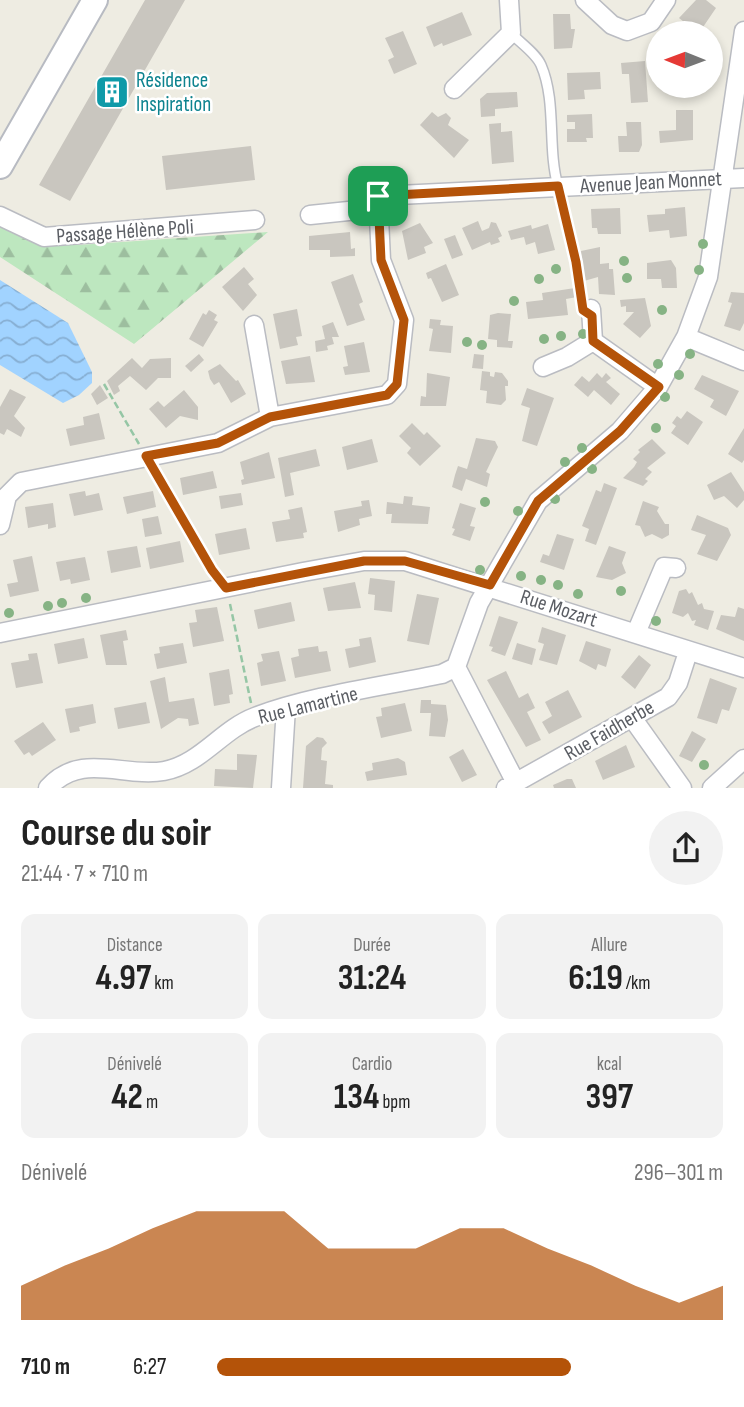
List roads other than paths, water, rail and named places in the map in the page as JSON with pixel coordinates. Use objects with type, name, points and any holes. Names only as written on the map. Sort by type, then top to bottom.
[{"type":"main road","points":[[0,166],[95,0]]},
{"type":"street","points":[[454,89],[511,33],[509,0]]},
{"type":"street","points":[[585,0],[612,24],[627,30],[651,22],[666,0]]},
{"type":"street","points":[[511,785],[456,667],[479,603],[538,501],[620,431],[659,387],[686,337],[708,277],[744,31]]},
{"type":"street","name":"Avenue Jean Monnet","points":[[310,215],[358,210],[378,196],[744,178]]},
{"type":"street","points":[[0,525],[8,496],[21,482],[218,443],[270,417],[387,395],[397,384],[404,320],[381,260],[378,196]]},
{"type":"street","name":"Passage Hélène Poli","points":[[0,216],[44,237],[255,220]]},
{"type":"street","points":[[592,313],[593,341]]},
{"type":"street","points":[[254,326],[270,417]]},
{"type":"street","points":[[686,337],[744,361]]},
{"type":"street","points":[[593,341],[659,387]]},
{"type":"street","points":[[543,367],[593,341]]},
{"type":"street","name":"Rue Mozart","points":[[0,634],[364,561],[405,561],[490,585],[688,652],[744,667]]},
{"type":"street","points":[[636,633],[664,567],[676,568]]},
{"type":"street","name":"Rue Faidherbe","points":[[511,785],[668,697],[678,683],[688,652]]},
{"type":"street","name":"Rue Lamartine","points":[[48,788],[68,772],[85,767],[163,771],[195,759],[253,717],[286,707],[442,674],[456,667]]},
{"type":"street","points":[[281,788],[288,718],[286,707]]},
{"type":"street","points":[[633,719],[682,788]]},
{"type":"street","points":[[712,788],[744,759]]},
{"type":"lane","points":[[511,33],[541,64],[550,107],[553,170],[558,186]]},
{"type":"water","points":[[0,280],[68,323],[92,372],[92,383],[79,395],[63,403],[0,365]]},
{"type":"place","name":"Résidence Inspiration","points":[[112,92]]}]
